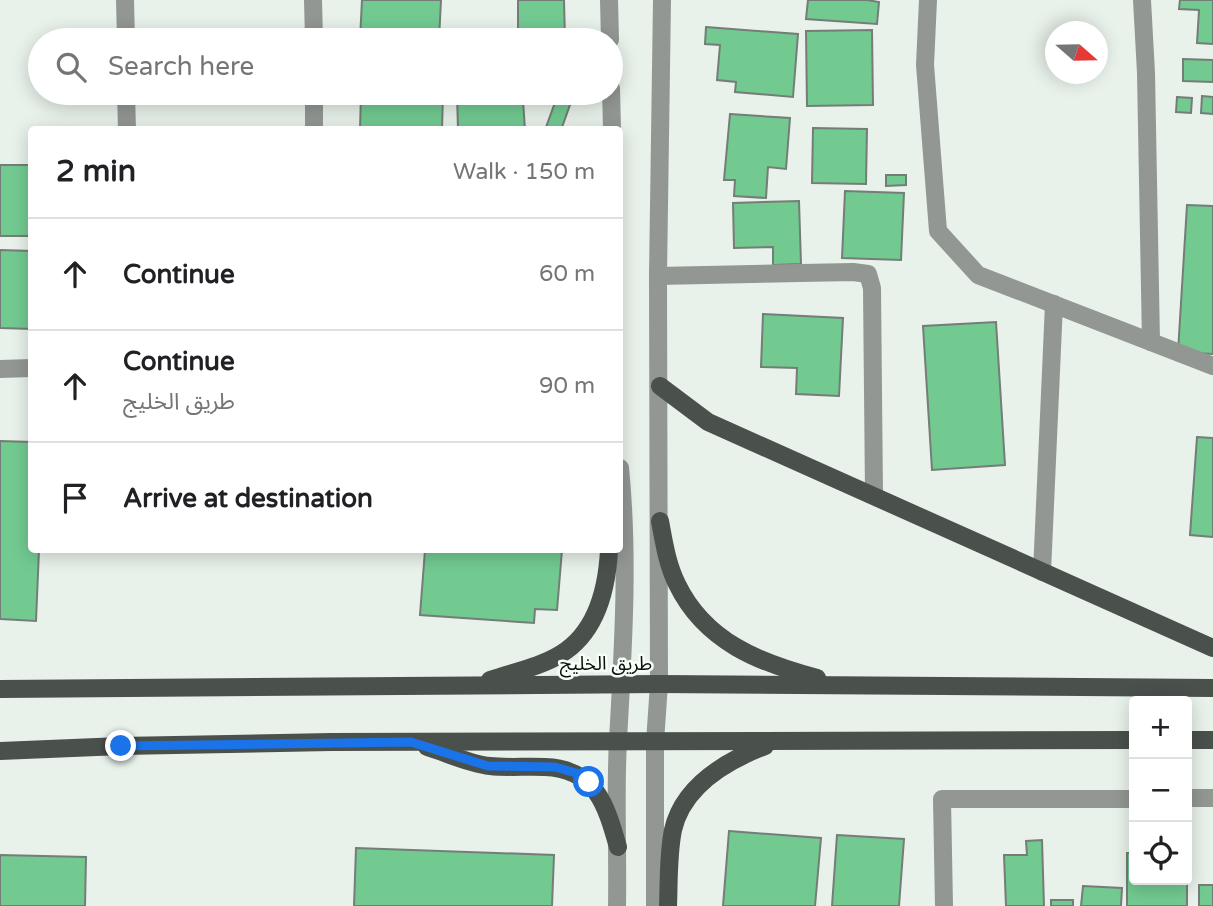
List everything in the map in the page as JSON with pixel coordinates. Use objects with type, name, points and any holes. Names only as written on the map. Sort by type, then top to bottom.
[{"type":"main road","points":[[660,386],[708,422],[1213,648]]},
{"type":"main road","points":[[660,520],[667,558],[677,585],[695,611],[715,632],[741,652],[773,666],[844,685]]},
{"type":"main road","points":[[474,685],[541,663],[562,653],[579,639],[603,597],[609,553]]},
{"type":"main road","name":"طريق الخليج","points":[[0,689],[623,684],[1213,688]]},
{"type":"main road","points":[[0,751],[121,746],[411,742],[1129,740]]},
{"type":"main road","points":[[1192,740],[1213,740]]},
{"type":"main road","points":[[411,742],[488,766],[555,767],[576,773],[589,782],[600,795],[618,847]]},
{"type":"main road","points":[[668,906],[670,849],[673,828],[681,807],[716,770],[739,756],[777,742]]},
{"type":"street","points":[[125,0],[126,28]]},
{"type":"street","points":[[313,0],[314,28]]},
{"type":"street","points":[[609,0],[610,28]]},
{"type":"street","points":[[655,906],[655,742],[659,684],[658,276],[662,0]]},
{"type":"street","points":[[928,0],[925,65],[938,231],[978,275],[1213,366]]},
{"type":"street","points":[[1142,0],[1151,342]]},
{"type":"street","points":[[126,105],[127,126]]},
{"type":"street","points":[[314,105],[314,126]]},
{"type":"street","points":[[611,105],[612,126]]},
{"type":"street","points":[[658,276],[853,272],[868,274],[872,288],[874,495]]},
{"type":"street","points":[[1042,572],[1054,304]]},
{"type":"street","points":[[0,369],[28,368]]},
{"type":"street","points":[[617,906],[618,742],[623,684],[623,497]]},
{"type":"street","points":[[1192,798],[1213,798]]},
{"type":"street","points":[[944,906],[942,799],[1129,799]]},
{"type":"building","points":[[362,0],[441,0],[440,28],[361,28]]},
{"type":"building","points":[[518,0],[564,0],[565,28],[518,28]]},
{"type":"building","points":[[808,0],[879,2],[877,24],[806,19]]},
{"type":"building","points":[[1180,0],[1213,0],[1213,44],[1197,43],[1199,10],[1179,9]]},
{"type":"building","points":[[706,27],[798,34],[793,97],[735,92],[736,82],[717,80],[720,45],[705,44]]},
{"type":"building","points":[[872,30],[873,105],[807,106],[806,31]]},
{"type":"building","points":[[1183,59],[1213,60],[1213,82],[1183,81]]},
{"type":"building","points":[[1202,96],[1213,97],[1213,114],[1201,113]]},
{"type":"building","points":[[1177,97],[1192,98],[1191,113],[1176,112]]},
{"type":"building","points":[[361,105],[443,105],[442,126],[360,126]]},
{"type":"building","points":[[457,105],[523,105],[525,126],[458,126]]},
{"type":"building","points":[[554,105],[570,105],[562,126],[546,126]]},
{"type":"building","points":[[730,114],[790,118],[786,169],[768,167],[766,198],[734,196],[735,180],[724,180]]},
{"type":"building","points":[[813,128],[867,129],[866,184],[812,183]]},
{"type":"building","points":[[0,165],[28,165],[28,236],[0,236]]},
{"type":"building","points":[[886,175],[906,175],[906,185],[886,186]]},
{"type":"building","points":[[845,191],[904,193],[901,260],[842,258]]},
{"type":"building","points":[[799,201],[801,264],[773,265],[773,247],[734,248],[733,203]]},
{"type":"building","points":[[1187,205],[1213,206],[1213,354],[1178,352]]},
{"type":"building","points":[[0,250],[28,251],[28,329],[0,328]]},
{"type":"building","points":[[763,314],[843,318],[839,396],[796,394],[797,368],[761,367]]},
{"type":"building","points":[[996,322],[1005,465],[932,470],[923,326]]},
{"type":"building","points":[[1197,437],[1213,438],[1213,537],[1190,535]]},
{"type":"building","points":[[0,441],[28,442],[28,553],[39,553],[36,621],[0,619]]},
{"type":"building","points":[[425,553],[562,553],[557,610],[535,609],[534,623],[420,615]]},
{"type":"building","points":[[729,831],[821,838],[815,906],[723,906]]},
{"type":"building","points":[[837,835],[904,839],[899,906],[832,906]]},
{"type":"building","points":[[1042,840],[1044,906],[1006,906],[1004,855],[1027,855],[1026,841]]},
{"type":"building","points":[[356,848],[554,855],[552,906],[354,906]]},
{"type":"building","points":[[1127,853],[1129,885],[1187,885],[1187,906],[1127,906]]},
{"type":"building","points":[[0,855],[86,857],[85,906],[0,906]]},
{"type":"building","points":[[1199,885],[1213,885],[1213,906],[1199,906]]},
{"type":"building","points":[[1083,886],[1122,888],[1121,906],[1081,906]]},
{"type":"building","points":[[1051,900],[1073,900],[1073,906],[1051,906]]},
{"type":"route","points":[[121,746],[411,742],[488,766],[555,767],[576,773],[589,782]]}]
